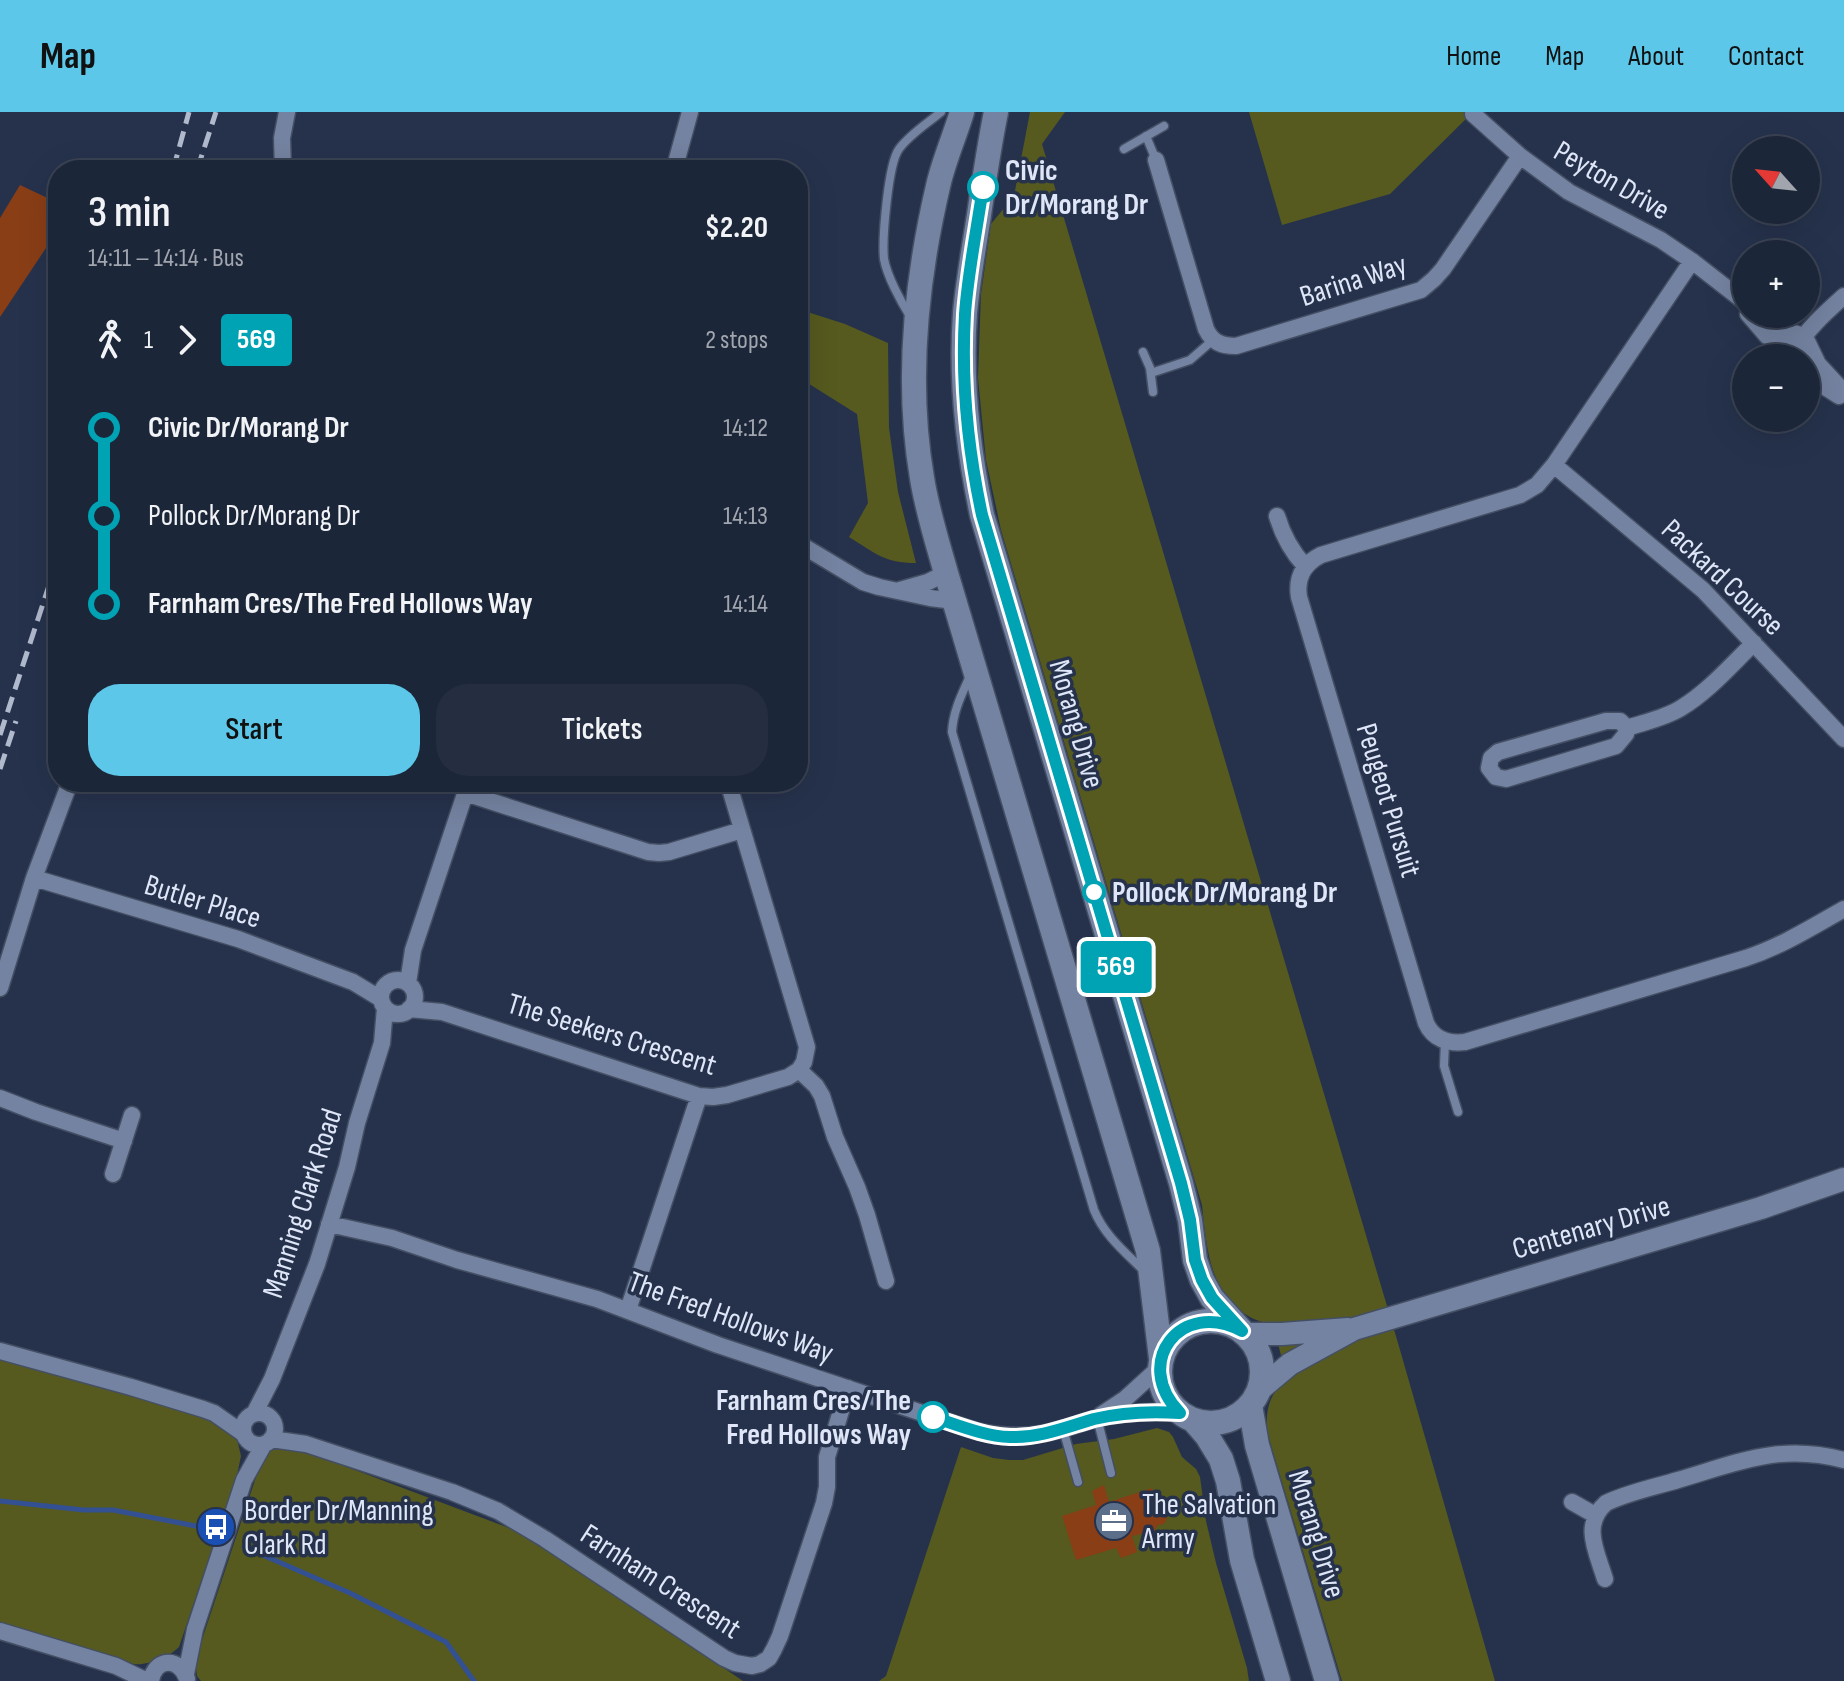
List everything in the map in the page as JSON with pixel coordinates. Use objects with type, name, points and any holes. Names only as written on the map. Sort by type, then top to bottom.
[{"type":"main road","points":[[962,112],[939,180],[915,323],[915,419],[922,478],[954,601],[1148,1251],[1161,1385],[1168,1401],[1207,1436],[1221,1459],[1242,1560],[1278,1681]]},
{"type":"main road","name":"Morang Drive","points":[[996,112],[965,312],[964,383],[975,483],[1181,1183],[1195,1260],[1212,1298],[1244,1332]]},
{"type":"main road","points":[[1160,1363],[1168,1343],[1179,1331],[1194,1323],[1210,1320],[1227,1323],[1244,1332],[1255,1346],[1261,1360],[1262,1375],[1254,1397],[1238,1415],[1209,1423],[1187,1417]]},
{"type":"main road","name":"Morang Drive","points":[[1254,1397],[1257,1445],[1327,1681]]},
{"type":"street","points":[[283,160],[282,138],[287,112]]},
{"type":"street","points":[[677,160],[690,112]]},
{"type":"street","name":"Peyton Drive","points":[[1473,114],[1520,156],[1569,192],[1661,240],[1732,292]]},
{"type":"street","name":"Barina Way","points":[[1213,340],[1236,346],[1421,290],[1443,269],[1520,156]]},
{"type":"street","points":[[1156,160],[1206,329],[1213,340]]},
{"type":"street","points":[[1277,516],[1284,538],[1305,566],[1321,555],[1520,495],[1537,485],[1554,465],[1692,261]]},
{"type":"street","name":"Peyton Drive","points":[[1727,288],[1732,294]]},
{"type":"street","points":[[1803,344],[1817,319],[1844,297]]},
{"type":"street","name":"Peyton Drive","points":[[1760,328],[1767,336],[1792,344]]},
{"type":"street","points":[[1780,328],[1798,344]]},
{"type":"street","name":"Peyton Drive","points":[[1820,366],[1844,392]]},
{"type":"street","points":[[1820,384],[1844,399]]},
{"type":"street","name":"Packard Course","points":[[1554,465],[1703,590],[1844,739]]},
{"type":"street","points":[[808,549],[863,582],[954,601]]},
{"type":"street","name":"Peugeot Pursuit","points":[[1305,566],[1298,589],[1313,642],[1426,1023],[1431,1032],[1445,1041]]},
{"type":"street","points":[[899,590],[946,573]]},
{"type":"street","points":[[1627,728],[1683,707],[1754,643]]},
{"type":"street","points":[[1613,720],[1620,721],[1627,728],[1616,746],[1514,777],[1500,779],[1489,768],[1491,758],[1498,752],[1613,720]]},
{"type":"street","points":[[0,988],[34,878],[66,792]]},
{"type":"street","name":"Manning Clark Road","points":[[185,1676],[195,1629],[263,1425],[272,1379],[317,1264],[382,1043],[465,792]]},
{"type":"street","points":[[481,792],[648,852],[669,852],[742,830]]},
{"type":"street","points":[[731,792],[807,1047],[799,1070],[822,1096],[867,1215],[886,1281]]},
{"type":"street","name":"Butler Place","points":[[34,878],[238,939],[397,997]]},
{"type":"street","points":[[1445,1041],[1465,1042],[1769,951],[1844,909]]},
{"type":"street","name":"The Seekers Crescent","points":[[397,997],[699,1096],[727,1095],[788,1077],[799,1070]]},
{"type":"street","points":[[628,1310],[699,1096]]},
{"type":"street","points":[[0,1098],[124,1141]]},
{"type":"street","points":[[113,1174],[132,1115]]},
{"type":"street","name":"Centenary Drive","points":[[1254,1397],[1290,1364],[1354,1329],[1761,1208],[1844,1179]]},
{"type":"street","name":"The Fred Hollows Way","points":[[331,1218],[457,1260],[558,1287],[628,1310],[718,1345],[976,1431],[1025,1436],[1063,1429],[1097,1418],[1151,1411],[1187,1417]]},
{"type":"street","name":"Centenary Drive","points":[[1244,1332],[1282,1334],[1354,1329]]},
{"type":"street","points":[[0,1351],[263,1425],[254,1444],[214,1413]]},
{"type":"street","name":"The Fred Hollows Way","points":[[1097,1418],[1125,1399],[1160,1363]]},
{"type":"street","name":"Farnham Crescent","points":[[263,1425],[306,1444],[452,1492],[498,1511],[724,1658],[752,1666],[769,1658],[780,1636],[824,1503],[830,1442],[848,1388]]},
{"type":"street","name":"Manning Clark Road","points":[[244,1480],[245,1436]]},
{"type":"street","points":[[1605,1579],[1592,1524],[1595,1515],[1606,1503],[1770,1454],[1804,1452],[1844,1460]]},
{"type":"street","points":[[1572,1502],[1595,1515]]},
{"type":"street","points":[[0,1631],[151,1678],[163,1664],[185,1676]]},
{"type":"lane","points":[[915,323],[884,260],[892,164],[900,147],[941,112]]},
{"type":"lane","points":[[1124,149],[1164,126]]},
{"type":"lane","points":[[1146,136],[1156,160]]},
{"type":"lane","points":[[1151,373],[1190,360],[1213,340]]},
{"type":"lane","points":[[1143,352],[1151,373],[1153,392]]},
{"type":"lane","points":[[974,667],[956,708],[952,732],[1094,1210],[1107,1234],[1153,1280]]},
{"type":"lane","points":[[1445,1041],[1444,1066],[1458,1112]]},
{"type":"lane","points":[[1097,1418],[1111,1473]]},
{"type":"lane","points":[[1063,1429],[1078,1482]]},
{"type":"green space","points":[[1030,112],[1065,112],[1042,144],[1398,1343],[1495,1681],[1342,1681],[1267,1432],[1270,1402],[1287,1378],[1273,1325],[1237,1308],[1216,1279],[1202,1205],[1001,530],[986,460],[978,378],[981,294],[991,224],[1014,196]]},
{"type":"green space","points":[[1249,112],[1473,112],[1390,194],[1282,225]]},
{"type":"green space","points":[[808,312],[888,343],[889,428],[898,492],[916,563],[888,559],[849,537],[868,503],[857,414],[808,383]]},
{"type":"green space","points":[[0,1358],[212,1420],[237,1439],[241,1456],[237,1475],[179,1647],[170,1654],[152,1662],[134,1664],[0,1625]]},
{"type":"green space","points":[[1157,1428],[1169,1432],[1182,1457],[1200,1477],[1216,1563],[1249,1681],[879,1681],[886,1676],[961,1447],[993,1458],[1023,1460],[1076,1444],[1114,1439]]},
{"type":"green space","points":[[294,1447],[525,1534],[743,1681],[201,1681],[195,1661],[260,1465],[268,1450]]},
{"type":"building","points":[[20,185],[48,198],[48,245],[0,317],[0,218]]},
{"type":"building","name":"The Salvation Army","points":[[1104,1485],[1109,1502],[1152,1488],[1167,1518],[1154,1531],[1132,1536],[1137,1552],[1121,1558],[1116,1548],[1076,1560],[1062,1516],[1096,1505],[1092,1491]]},
{"type":"waterway","points":[[0,1501],[113,1510],[201,1527]]},
{"type":"waterway","points":[[244,1547],[350,1593],[446,1642],[474,1681]]},
{"type":"railway","points":[[176,160],[189,112]]},
{"type":"railway","points":[[200,160],[216,112]]},
{"type":"railway","points":[[0,735],[48,589]]},
{"type":"railway","points":[[0,769],[16,721]]},
{"type":"bus line","name":"569","points":[[933,1417],[976,1431],[1011,1437],[1046,1433],[1097,1418],[1137,1412],[1180,1413],[1168,1401],[1161,1385],[1159,1368],[1168,1343],[1179,1331],[1194,1323],[1210,1320],[1227,1323],[1242,1331],[1212,1298],[1195,1260],[1181,1183],[982,515],[969,439],[964,339],[983,187]]},
{"type":"place","name":"Civic Dr/Morang Dr","points":[[983,187]]},
{"type":"place","name":"Pollock Dr/Morang Dr","points":[[1094,892]]},
{"type":"place","name":"Farnham Cres/The Fred Hollows Way","points":[[933,1417]]},
{"type":"place","name":"The Salvation Army","points":[[1114,1521]]},
{"type":"place","name":"Border Dr/Manning Clark Rd","points":[[216,1527]]}]
